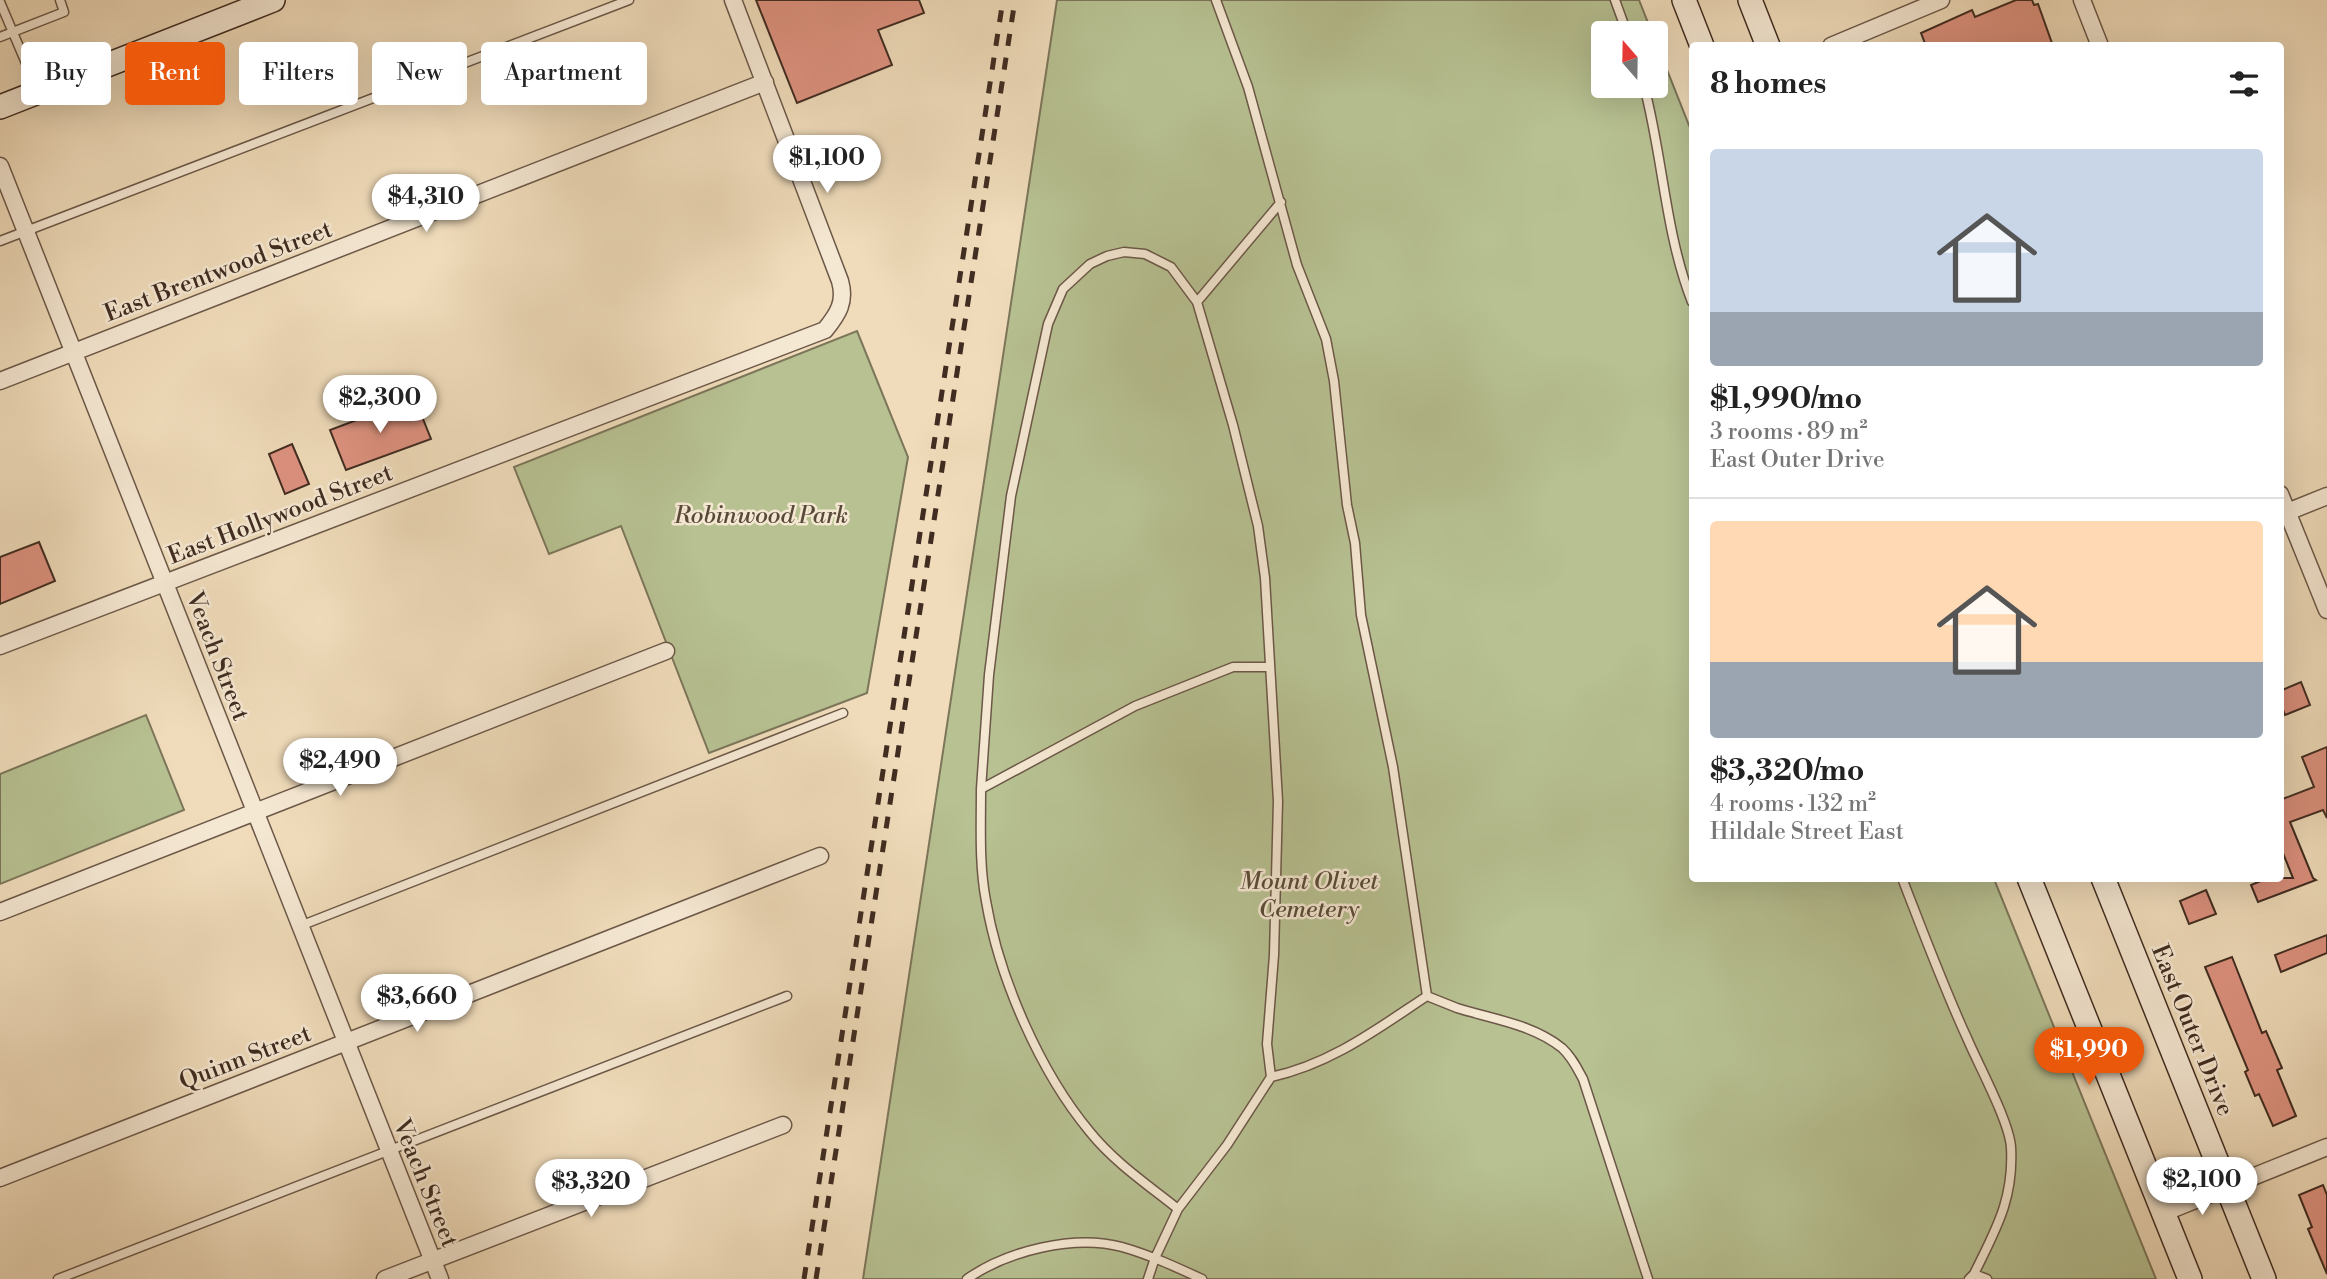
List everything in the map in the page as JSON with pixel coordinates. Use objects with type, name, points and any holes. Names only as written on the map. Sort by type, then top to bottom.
[{"type":"main road","points":[[111,63],[273,0]]},
{"type":"main road","points":[[1684,0],[1700,42]]},
{"type":"main road","points":[[1750,0],[1766,42]]},
{"type":"main road","points":[[0,107],[21,99]]},
{"type":"main road","points":[[2031,882],[2190,1279]]},
{"type":"main road","name":"East Outer Drive","points":[[2106,882],[2264,1279]]},
{"type":"street","points":[[733,0],[765,82]]},
{"type":"street","points":[[1841,42],[1941,0]]},
{"type":"street","points":[[2082,0],[2098,42]]},
{"type":"street","name":"East Hollywood Street","points":[[0,646],[825,330],[836,315],[843,300],[843,292],[765,82]]},
{"type":"street","name":"East Brentwood Street","points":[[0,381],[765,82]]},
{"type":"street","name":"Veach Street","points":[[0,166],[440,1279]]},
{"type":"street","points":[[2327,496],[2284,513],[2327,610]]},
{"type":"street","points":[[0,912],[666,651]]},
{"type":"street","name":"Quinn Street","points":[[0,1178],[820,856]]},
{"type":"street","points":[[385,1279],[783,1125]]},
{"type":"street","points":[[2163,1213],[2327,1147]]},
{"type":"lane","points":[[0,37],[64,12],[60,0]]},
{"type":"lane","points":[[0,241],[629,0]]},
{"type":"lane","points":[[1216,0],[1248,87],[1297,265],[1326,339],[1334,381],[1347,505],[1355,543],[1361,615],[1394,767],[1427,996]]},
{"type":"lane","points":[[1615,0],[1623,21]]},
{"type":"lane","points":[[0,2],[21,51]]},
{"type":"lane","points":[[1647,98],[1671,232],[1681,275],[1689,295]]},
{"type":"lane","points":[[1197,302],[1281,202]]},
{"type":"lane","points":[[1148,1279],[1178,1209],[1227,1145],[1271,1077],[1267,1044],[1274,955],[1278,801],[1265,578],[1258,526],[1239,447],[1197,302],[1171,267],[1145,254],[1124,252],[1090,264],[1063,289],[1054,307],[1011,496],[989,675],[981,789],[982,848],[985,900],[1000,962],[1023,1020],[1056,1084],[1091,1133],[1132,1172],[1178,1209]]},
{"type":"lane","points":[[981,789],[1135,706],[1233,667],[1269,667]]},
{"type":"lane","points":[[300,926],[843,713]]},
{"type":"lane","points":[[1903,882],[1931,956],[2001,1114],[2011,1144],[2010,1183],[2006,1205],[1972,1277],[1987,1279]]},
{"type":"lane","points":[[58,1279],[787,996]]},
{"type":"lane","points":[[1271,1077],[1298,1071],[1334,1056],[1427,996]]},
{"type":"lane","points":[[1427,996],[1537,1032],[1574,1061],[1583,1079],[1648,1279]]},
{"type":"lane","points":[[967,1279],[983,1268],[1016,1254],[1045,1247],[1082,1243],[1119,1246],[1155,1258],[1202,1279]]},
{"type":"green space","name":"Mount Olivet Cemetery","points":[[1057,0],[1639,0],[1647,21],[1591,21],[1591,98],[1668,98],[1668,72],[1689,125],[1689,882],[1995,882],[2156,1279],[863,1279]]},
{"type":"green space","name":"Robinwood Park","points":[[857,331],[908,457],[867,693],[709,753],[621,526],[549,554],[514,467]]},
{"type":"green space","points":[[146,715],[184,810],[0,884],[0,774]]},
{"type":"building","points":[[756,0],[919,0],[924,13],[878,30],[892,65],[797,103]]},
{"type":"building","points":[[2016,0],[2032,0],[2034,5],[2038,4],[2052,42],[1924,42],[1921,33],[1972,10],[1975,17]]},
{"type":"building","points":[[415,399],[431,439],[346,470],[330,430]]},
{"type":"building","points":[[292,444],[309,484],[285,494],[269,454]]},
{"type":"building","points":[[39,542],[55,581],[0,604],[0,557]]},
{"type":"building","points":[[2301,682],[2310,705],[2285,715],[2284,689]]},
{"type":"building","points":[[2327,747],[2327,818],[2323,810],[2290,822],[2316,880],[2258,902],[2251,885],[2258,882],[2284,882],[2284,878],[2293,878],[2284,856],[2284,798],[2314,787],[2302,757]]},
{"type":"building","points":[[2206,890],[2216,914],[2189,924],[2180,901]]},
{"type":"building","points":[[2327,935],[2327,953],[2281,972],[2275,955]]},
{"type":"building","points":[[2232,957],[2262,1033],[2266,1031],[2282,1068],[2277,1070],[2296,1116],[2273,1126],[2259,1094],[2255,1096],[2245,1072],[2248,1070],[2205,967]]},
{"type":"building","points":[[2323,1185],[2327,1195],[2327,1274],[2308,1229],[2312,1227],[2299,1195]]},
{"type":"railway","points":[[804,1279],[1003,0]]},
{"type":"railway","points":[[816,1279],[1015,0]]}]
